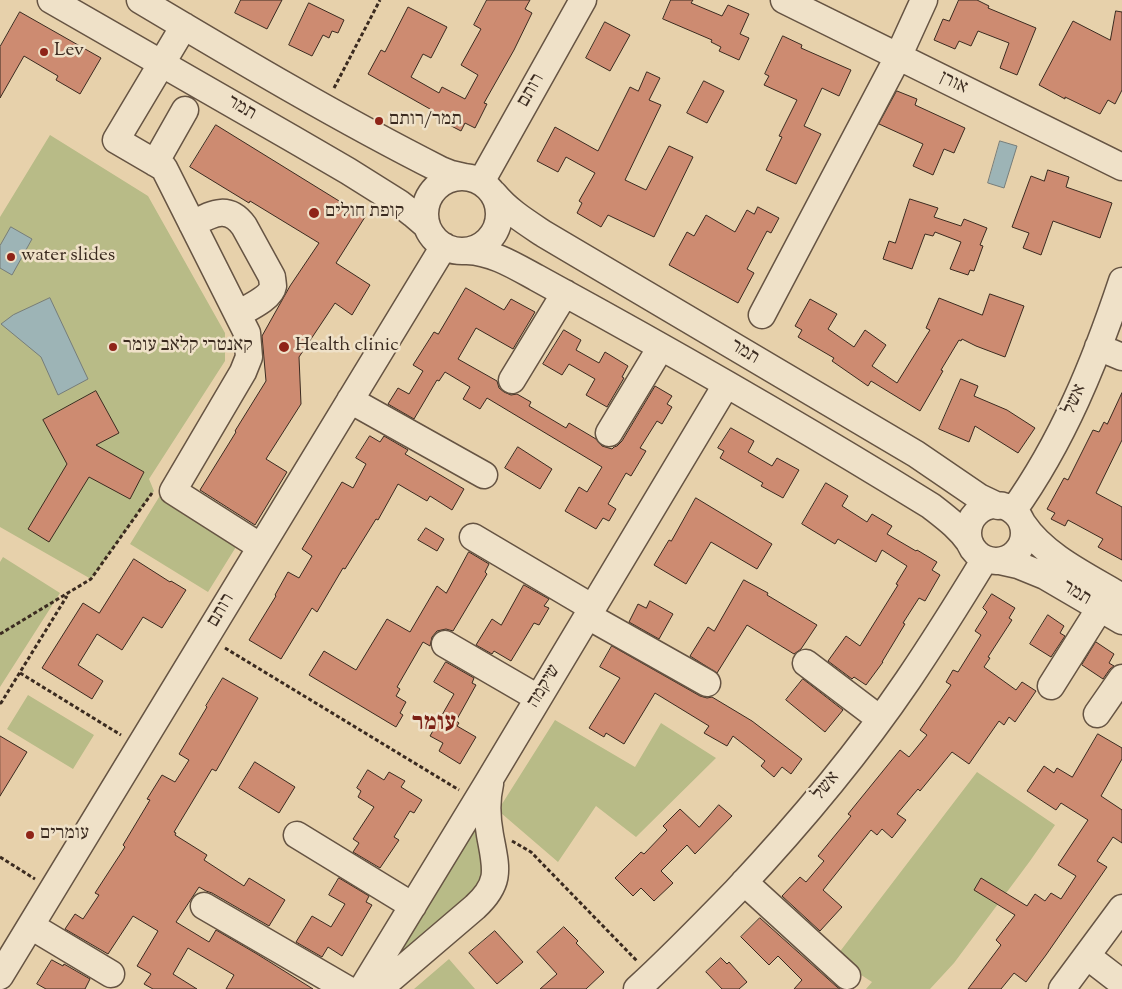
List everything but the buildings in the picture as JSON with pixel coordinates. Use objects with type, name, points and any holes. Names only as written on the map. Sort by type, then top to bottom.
[{"type":"street","name":"תמר","points":[[51,0],[366,182],[399,203],[427,226]]},
{"type":"street","name":"תמר","points":[[140,0],[253,68],[324,107],[441,170],[479,184],[514,213],[544,234],[916,454],[979,497],[1011,514],[1033,537],[1111,602],[1122,621]]},
{"type":"street","name":"רותם","points":[[479,184],[583,0]]},
{"type":"street","name":"אורן","points":[[784,0],[1122,167]]},
{"type":"street","points":[[762,315],[898,57],[924,0]]},
{"type":"street","points":[[184,26],[116,140],[164,168],[247,333],[249,357],[243,372],[173,491],[261,547]]},
{"type":"street","points":[[155,163],[185,110]]},
{"type":"street","points":[[457,177],[479,184],[497,201],[499,216],[496,229],[487,241],[474,249],[455,248],[434,239],[427,226],[424,212],[432,192],[443,182],[457,177]]},
{"type":"street","points":[[192,224],[217,213],[234,215],[244,226],[272,277],[273,286],[270,293],[238,314]]},
{"type":"street","name":"תמר","points":[[455,248],[482,252],[501,259],[661,347],[930,506],[954,524],[985,554],[1018,564],[1052,580],[1111,602]]},
{"type":"street","name":"רותם","points":[[0,976],[350,400],[455,248]]},
{"type":"street","name":"אשל","points":[[1011,514],[1028,490],[1071,412],[1098,347],[1122,281]]},
{"type":"street","points":[[512,380],[565,293]]},
{"type":"street","points":[[609,433],[661,347]]},
{"type":"street","points":[[1098,347],[1122,357]]},
{"type":"street","name":"שיקמה","points":[[362,989],[726,385]]},
{"type":"street","points":[[350,400],[484,476]]},
{"type":"street","points":[[987,507],[1011,514],[1024,529],[1024,540],[1019,550],[1011,557],[985,554],[969,537],[969,527],[974,517],[987,507]]},
{"type":"street","points":[[473,537],[590,612],[707,683]]},
{"type":"street","name":"אשל","points":[[644,982],[744,882],[814,803],[863,742],[907,682],[947,621],[985,554]]},
{"type":"street","points":[[1051,686],[1111,602]]},
{"type":"street","points":[[445,644],[538,698]]},
{"type":"street","points":[[806,663],[880,718]]},
{"type":"street","points":[[1097,714],[1122,678]]},
{"type":"street","points":[[379,989],[475,908],[492,887],[496,872],[489,829],[488,800],[492,775]]},
{"type":"street","points":[[297,835],[413,906]]},
{"type":"street","points":[[744,882],[847,976]]},
{"type":"street","points":[[204,906],[347,989]]},
{"type":"street","points":[[1062,989],[1122,908]]},
{"type":"street","points":[[30,926],[111,974]]},
{"type":"street","points":[[1088,956],[1122,983]]},
{"type":"path","points":[[324,107],[380,0]]},
{"type":"path","points":[[0,634],[91,579],[154,491],[173,491]]},
{"type":"path","points":[[0,704],[68,594]]},
{"type":"path","points":[[206,637],[477,801]]},
{"type":"path","points":[[20,673],[140,746]]},
{"type":"path","points":[[489,829],[531,852],[644,982]]},
{"type":"path","points":[[0,856],[53,890]]},
{"type":"green space","name":"קאנטרי קלאב עומר","points":[[50,135],[148,196],[225,333],[225,361],[149,479],[154,491],[91,579],[0,527],[0,217]]},
{"type":"green space","points":[[161,494],[239,542],[208,592],[130,544]]},
{"type":"green space","points":[[3,557],[60,593],[0,687],[0,562]]},
{"type":"green space","points":[[28,695],[94,735],[73,769],[7,729]]},
{"type":"green space","points":[[555,720],[635,767],[661,723],[716,758],[636,837],[596,806],[558,862],[501,813],[502,804]]},
{"type":"green space","points":[[977,772],[1055,825],[954,963],[930,989],[866,989],[872,982],[835,958]]},
{"type":"green space","points":[[481,814],[487,859],[474,900],[375,984]]},
{"type":"green space","points":[[449,959],[475,989],[414,989]]},
{"type":"water","points":[[1000,141],[1017,146],[1004,188],[988,183]]},
{"type":"water","name":"water slides","points":[[11,227],[32,239],[12,275],[0,268],[0,246]]},
{"type":"water","points":[[50,298],[88,379],[58,395],[41,357],[1,324],[13,315]]},
{"type":"place","name":"Lev","points":[[44,52]]},
{"type":"place","name":"תמר/רותם","points":[[379,121]]},
{"type":"place","name":"קופת חולים","points":[[314,213]]},
{"type":"place","name":"water slides","points":[[11,257]]},
{"type":"place","name":"קאנטרי קלאב עומר","points":[[113,347]]},
{"type":"place","name":"Health clinic","points":[[284,347]]},
{"type":"place","name":"עומרים","points":[[30,835]]},
{"type":"district","name":"עומר","points":[[434,725]]}]
